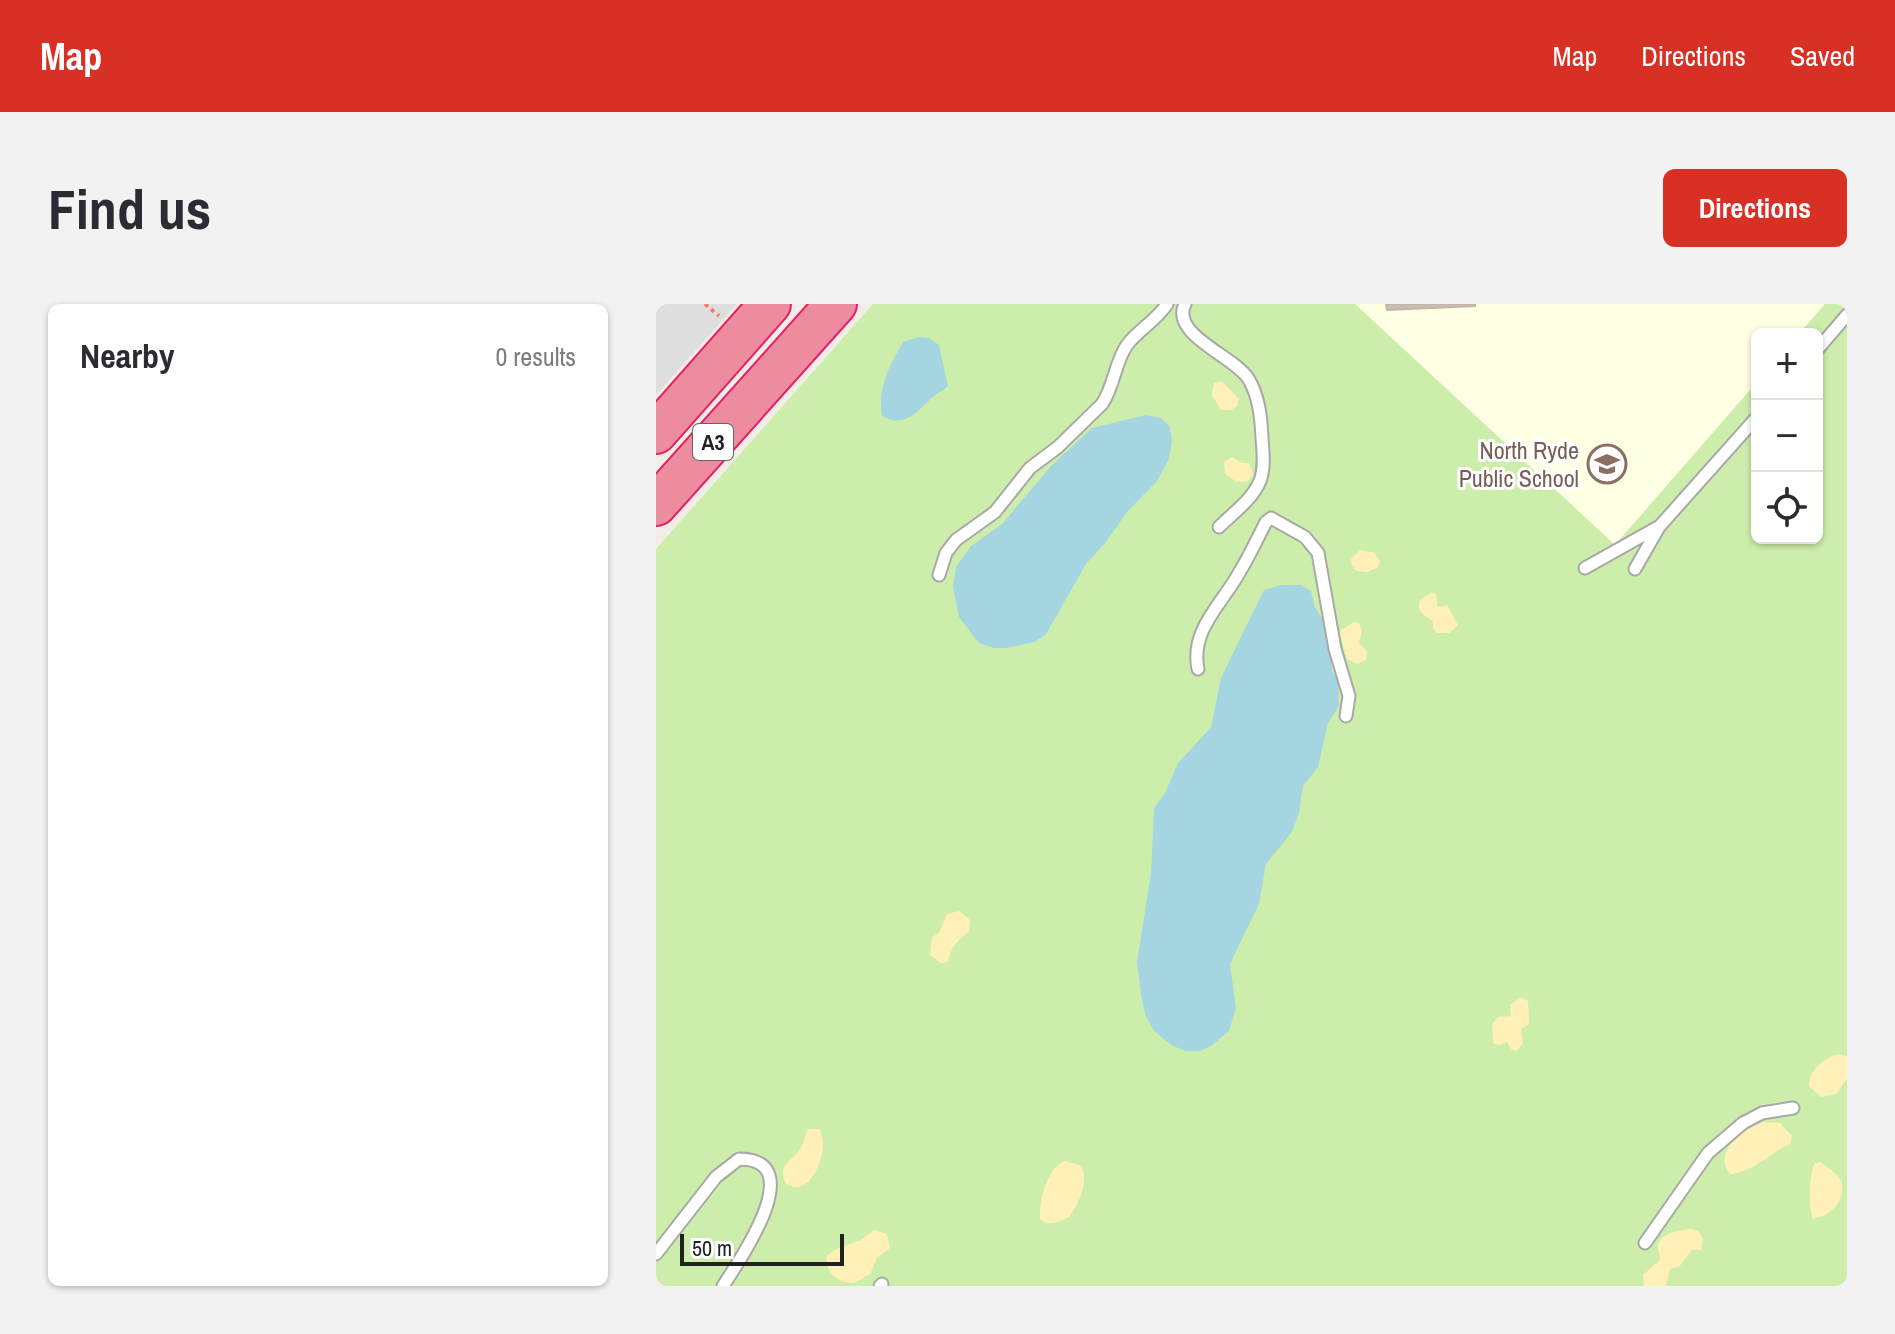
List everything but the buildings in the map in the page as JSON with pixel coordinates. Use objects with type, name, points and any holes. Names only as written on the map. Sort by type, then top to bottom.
[{"type":"highway","name":"A3","points":[[656,433],[770,304]]},
{"type":"highway","name":"A3","points":[[656,505],[836,304]]},
{"type":"lane","points":[[939,575],[946,553],[956,540],[995,512],[1030,468],[1067,439],[1102,404],[1108,396],[1124,348],[1167,304]]},
{"type":"lane","points":[[1185,304],[1184,322],[1207,348],[1219,352],[1240,370],[1253,388],[1261,411],[1263,461],[1259,483],[1247,501],[1219,527]]},
{"type":"lane","points":[[1823,343],[1847,315]]},
{"type":"lane","points":[[1635,569],[1659,527],[1751,424]]},
{"type":"lane","points":[[1198,669],[1197,647],[1202,630],[1239,575],[1266,522],[1271,518],[1305,537],[1318,553],[1335,649],[1349,696],[1346,716]]},
{"type":"lane","points":[[1585,568],[1659,527]]},
{"type":"lane","points":[[1645,1243],[1708,1153],[1743,1123],[1762,1113],[1793,1108]]},
{"type":"lane","points":[[656,1254],[716,1177],[739,1159],[756,1161],[768,1172],[771,1182],[768,1203],[756,1233],[723,1286]]},
{"type":"path","points":[[705,304],[727,323]]},
{"type":"shaded area","points":[[656,304],[737,304],[656,395]]},
{"type":"shaded area","name":"North Ryde Public School","points":[[1355,304],[1825,304],[1804,328],[1751,328],[1751,389],[1615,545]]},
{"type":"green space","points":[[873,304],[1355,304],[1615,545],[1751,389],[1751,544],[1823,544],[1823,328],[1804,328],[1825,304],[1847,304],[1847,1286],[656,1286],[656,549]]},
{"type":"sand","points":[[1222,381],[1239,399],[1237,406],[1231,410],[1221,410],[1212,395],[1214,383]]},
{"type":"sand","points":[[1232,457],[1249,463],[1253,474],[1248,481],[1237,482],[1225,474],[1224,462]]},
{"type":"sand","points":[[1360,550],[1374,553],[1380,561],[1378,567],[1368,572],[1357,571],[1351,559]]},
{"type":"sand","points":[[1431,593],[1436,594],[1438,607],[1447,605],[1458,625],[1450,633],[1436,633],[1433,621],[1420,610],[1421,599]]},
{"type":"sand","points":[[1354,622],[1359,623],[1362,631],[1359,643],[1367,651],[1366,660],[1358,664],[1347,659],[1340,634]]},
{"type":"sand","points":[[959,911],[970,920],[969,931],[955,945],[948,962],[941,963],[930,955],[932,937],[939,933],[947,914]]},
{"type":"sand","points":[[1520,997],[1528,1001],[1529,1024],[1521,1029],[1523,1043],[1517,1051],[1511,1049],[1507,1042],[1499,1045],[1493,1043],[1492,1024],[1498,1017],[1511,1016],[1510,1005]]},
{"type":"sand","points":[[1838,1054],[1847,1056],[1847,1079],[1836,1094],[1821,1097],[1809,1086],[1812,1075],[1822,1062]]},
{"type":"sand","points":[[1762,1122],[1780,1123],[1792,1136],[1790,1144],[1747,1170],[1730,1174],[1725,1166],[1727,1150],[1739,1136]]},
{"type":"sand","points":[[808,1129],[819,1129],[822,1136],[820,1162],[806,1184],[794,1187],[786,1184],[784,1168],[800,1149]]},
{"type":"sand","points":[[1065,1161],[1083,1170],[1082,1191],[1069,1217],[1047,1223],[1040,1219],[1043,1194],[1053,1170]]},
{"type":"sand","points":[[1821,1162],[1841,1181],[1842,1195],[1831,1211],[1813,1219],[1811,1174],[1815,1163]]},
{"type":"sand","points":[[1691,1229],[1698,1231],[1703,1239],[1701,1250],[1692,1250],[1679,1267],[1670,1269],[1666,1286],[1644,1286],[1643,1275],[1660,1260],[1658,1247],[1662,1238]]},
{"type":"sand","points":[[874,1230],[887,1234],[890,1248],[877,1258],[870,1274],[854,1283],[833,1276],[827,1256],[834,1250],[861,1240]]},
{"type":"water","points":[[918,337],[929,338],[939,345],[948,386],[913,415],[891,420],[882,416],[881,396],[885,378],[903,342]]},
{"type":"water","points":[[1146,415],[1161,418],[1170,427],[1172,443],[1168,461],[1157,481],[1127,512],[1086,564],[1046,634],[1035,642],[1007,648],[993,648],[979,643],[959,617],[953,587],[956,567],[971,546],[1002,524],[1051,466],[1092,428]]},
{"type":"water","points":[[1281,585],[1301,585],[1311,591],[1315,607],[1327,626],[1332,671],[1338,682],[1339,706],[1328,723],[1318,767],[1303,786],[1292,832],[1266,864],[1259,904],[1230,964],[1236,1008],[1229,1031],[1200,1051],[1185,1051],[1171,1045],[1154,1031],[1145,1014],[1141,994],[1137,962],[1151,873],[1154,808],[1165,793],[1178,763],[1211,727],[1221,678],[1264,590]]},
{"type":"place","name":"North Ryde Public School","points":[[1607,464]]}]
